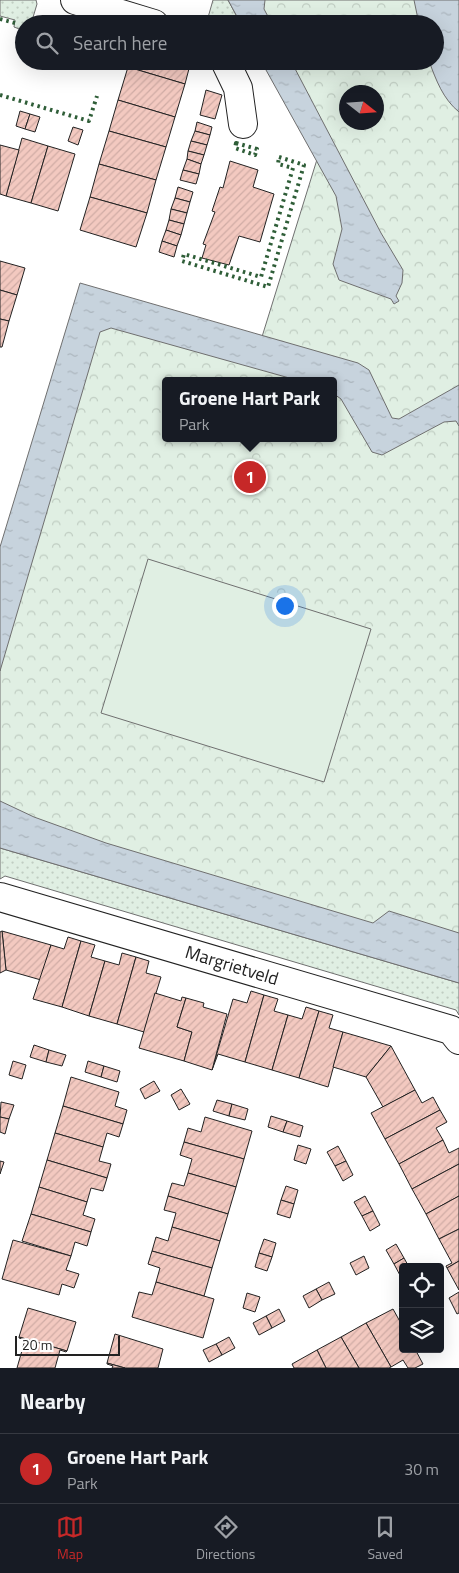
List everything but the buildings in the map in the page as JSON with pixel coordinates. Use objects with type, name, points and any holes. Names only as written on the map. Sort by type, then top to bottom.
[{"type":"street","points":[[75,0],[124,15]]},
{"type":"street","points":[[229,70],[238,88],[242,124]]},
{"type":"street","name":"Margrietveld","points":[[0,897],[451,1030],[459,1040]]},
{"type":"green space","points":[[0,0],[36,0],[37,4],[34,15],[15,15],[15,20],[0,16]]},
{"type":"green space","points":[[213,0],[228,0],[236,15],[209,15]]},
{"type":"green space","points":[[237,0],[459,0],[459,962],[0,828],[0,614],[94,297],[261,340],[319,153],[275,70],[444,70],[444,15],[245,15]]},
{"type":"green space","points":[[148,559],[371,629],[324,782],[101,713]]},
{"type":"green space","points":[[0,848],[459,983],[459,1015],[456,1010],[5,876],[0,879]]},
{"type":"water","points":[[228,0],[265,0],[264,9],[267,15],[236,15]]},
{"type":"water","points":[[414,0],[459,0],[459,112],[444,95],[432,70],[444,70],[444,15],[417,15]]},
{"type":"water","points":[[266,70],[296,70],[381,233],[403,270],[402,283],[396,296],[399,301],[394,304],[391,299],[339,280],[333,264],[342,229],[336,196]]},
{"type":"water","points":[[80,283],[358,363],[369,370],[392,418],[399,419],[459,385],[459,426],[456,421],[444,422],[382,455],[372,452],[341,399],[337,396],[337,377],[286,377],[111,328],[100,332],[0,671],[0,547]]},
{"type":"water","points":[[0,801],[34,817],[106,843],[373,923],[389,911],[459,933],[459,983],[0,848]]},
{"type":"hedge","points":[[0,19],[15,23]]},
{"type":"hedge","points":[[0,95],[89,121],[97,96]]},
{"type":"hedge","points":[[236,143],[257,149],[255,155],[235,148],[236,143]]},
{"type":"hedge","points":[[279,157],[304,165],[268,287],[182,261],[184,254],[261,277],[293,168],[278,164],[279,157]]},
{"type":"place","name":"Groene Hart Park","points":[[250,477]]}]
